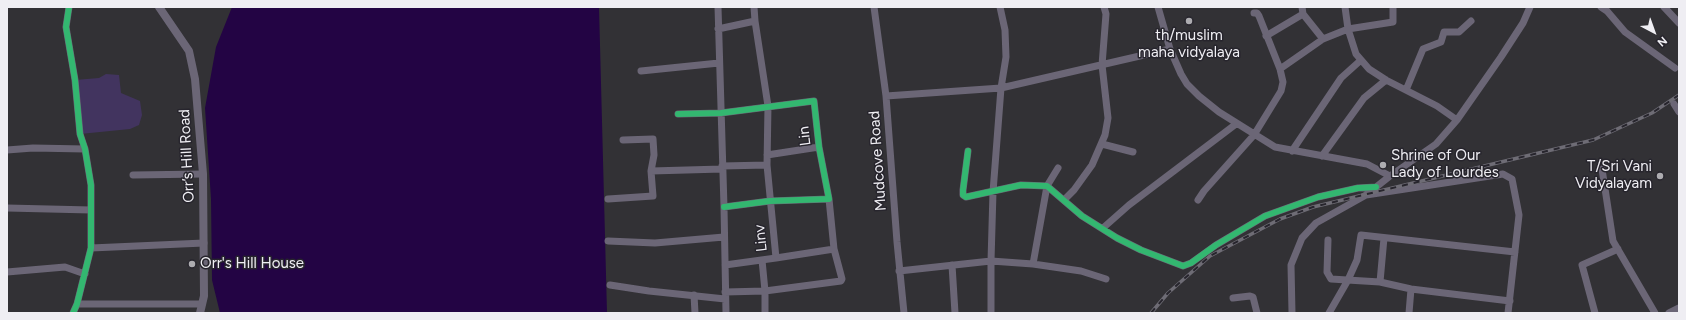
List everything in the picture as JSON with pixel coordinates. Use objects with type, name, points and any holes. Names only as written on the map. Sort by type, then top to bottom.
[{"type":"main road","name":"Orr’s Hill Road","points":[[159,7],[189,51],[193,65],[203,174],[204,296],[200,313]]},
{"type":"street","points":[[69,7],[66,27],[75,80],[80,134],[85,149],[91,185],[91,248],[78,304],[73,313]]},
{"type":"street","points":[[718,7],[726,313]]},
{"type":"street","points":[[651,171],[766,165],[768,106],[754,7]]},
{"type":"street","name":"Mudcove Road","points":[[874,7],[886,96],[904,313]]},
{"type":"street","points":[[991,313],[993,192],[1001,88],[1006,57],[1005,30],[1000,7]]},
{"type":"street","points":[[1064,200],[1074,190],[1092,165],[1102,144],[1108,118],[1102,65],[1106,14],[1104,7]]},
{"type":"street","points":[[1158,7],[1170,49],[1181,74],[1187,84],[1218,112],[1275,147],[1367,164],[1390,176]]},
{"type":"street","points":[[1345,7],[1348,29],[1356,54],[1369,69],[1386,80],[1438,106],[1457,120]]},
{"type":"street","points":[[1280,69],[1323,39],[1348,29],[1393,22],[1393,7]]},
{"type":"street","points":[[1292,313],[1291,265],[1302,238],[1316,223],[1366,195],[1390,176],[1436,144],[1457,120],[1501,58],[1523,23],[1530,7]]},
{"type":"street","points":[[1601,7],[1607,11],[1625,32],[1675,68]]},
{"type":"street","points":[[1664,7],[1679,23]]},
{"type":"street","points":[[1266,36],[1302,11],[1323,39]]},
{"type":"street","points":[[1198,200],[1204,191],[1254,135],[1281,91],[1283,82],[1280,69],[1259,16],[1257,13],[1254,13]]},
{"type":"street","points":[[718,29],[755,21]]},
{"type":"street","points":[[1406,90],[1424,49],[1441,42],[1444,32],[1459,32],[1471,21]]},
{"type":"street","points":[[886,96],[1001,88],[1170,49]]},
{"type":"street","points":[[1292,150],[1341,78],[1361,60]]},
{"type":"street","points":[[641,71],[719,63]]},
{"type":"street","points":[[1322,156],[1364,98],[1386,80]]},
{"type":"street","name":"Lin","points":[[610,285],[649,291],[725,296],[842,281],[834,249],[829,199],[814,102],[721,112],[678,114]]},
{"type":"street","points":[[1674,104],[1679,112]]},
{"type":"street","points":[[1103,228],[1129,205],[1236,124]]},
{"type":"street","points":[[608,199],[653,196],[651,171],[654,155],[652,139],[623,140]]},
{"type":"street","points":[[1102,144],[1133,152]]},
{"type":"street","name":"Lin","points":[[767,155],[820,147]]},
{"type":"street","points":[[7,150],[33,148],[85,149]]},
{"type":"street","points":[[968,151],[964,195],[966,198],[1021,185],[1048,186],[1082,216],[1117,238],[1141,250],[1183,266],[1191,263],[1216,245],[1265,216],[1318,197],[1358,188],[1376,187]]},
{"type":"street","name":"Linv","points":[[724,265],[776,258],[766,165]]},
{"type":"street","points":[[1033,264],[1048,186],[1058,168]]},
{"type":"street","points":[[1602,169],[1613,241],[1655,313]]},
{"type":"street","points":[[133,175],[203,174]]},
{"type":"street","points":[[1366,195],[1502,174],[1512,179],[1519,215],[1508,313]]},
{"type":"street","points":[[724,207],[770,201],[829,199]]},
{"type":"street","points":[[7,208],[91,210]]},
{"type":"street","points":[[1329,313],[1348,280],[1357,260],[1361,235],[1515,252]]},
{"type":"street","points":[[608,241],[655,243],[724,237]]},
{"type":"street","points":[[1380,282],[1384,238]]},
{"type":"street","points":[[1328,240],[1327,272],[1328,277],[1331,279],[1380,282],[1411,289],[1510,301]]},
{"type":"street","points":[[91,248],[204,243]]},
{"type":"street","points":[[776,258],[834,249]]},
{"type":"street","points":[[1595,313],[1582,265],[1618,249]]},
{"type":"street","points":[[762,260],[765,313]]},
{"type":"street","points":[[900,271],[991,261],[1033,264],[1082,271],[1106,279]]},
{"type":"street","points":[[952,265],[955,313]]},
{"type":"street","points":[[7,272],[65,268],[85,274]]},
{"type":"street","points":[[1409,313],[1411,289]]},
{"type":"street","points":[[694,295],[695,313]]},
{"type":"street","points":[[1233,298],[1253,297],[1255,300],[1257,313]]},
{"type":"street","points":[[78,304],[202,304]]},
{"type":"street","points":[[1669,313],[1679,308]]},
{"type":"shaded area","points":[[232,7],[599,7],[607,313],[220,313],[212,280],[211,199],[205,108],[216,47]]},
{"type":"shaded area","points":[[106,74],[119,75],[121,93],[140,101],[142,115],[139,125],[130,129],[80,134],[75,80],[99,78]]},
{"type":"railway","points":[[1151,313],[1168,293],[1210,256],[1280,219],[1313,207],[1593,140],[1652,113],[1679,95]]},
{"type":"cycle path","points":[[69,7],[66,27],[75,80],[80,134],[85,149],[91,185],[91,248],[77,304],[73,313]]},
{"type":"cycle path","points":[[678,114],[721,113],[814,101],[819,147],[829,199],[770,201],[724,207]]},
{"type":"cycle path","points":[[968,151],[963,190],[963,195],[966,197],[1021,185],[1047,186],[1082,216],[1117,238],[1141,250],[1183,266],[1191,263],[1216,245],[1265,216],[1318,197],[1358,188],[1376,187]]},
{"type":"place","name":"th/muslim maha vidyalaya","points":[[1189,21]]},
{"type":"place","name":"Shrine of Our Lady of Lourdes","points":[[1383,165]]},
{"type":"place","name":"T/Sri Vani Vidyalayam","points":[[1660,176]]},
{"type":"place","name":"Orr's Hill House","points":[[192,264]]}]
